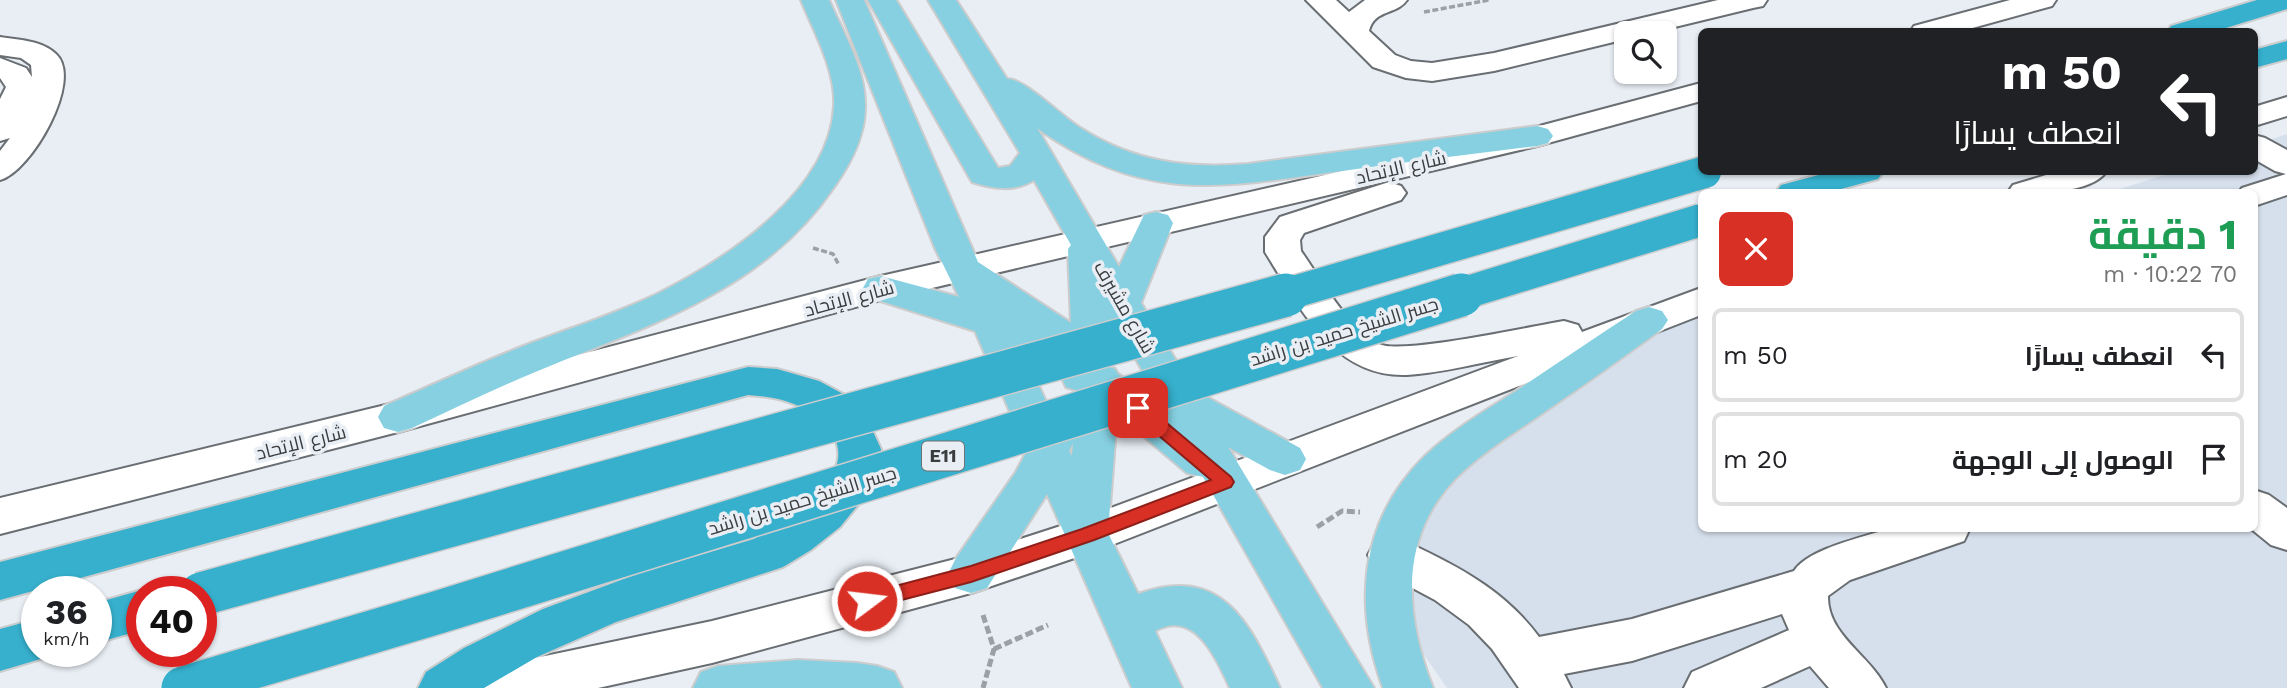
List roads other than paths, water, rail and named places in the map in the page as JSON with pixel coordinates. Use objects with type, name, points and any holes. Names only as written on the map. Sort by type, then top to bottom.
[{"type":"highway","points":[[2194,28],[2287,0]]},
{"type":"highway","points":[[2258,58],[2287,50]]},
{"type":"highway","points":[[217,590],[1286,295],[1698,174]]},
{"type":"highway","points":[[1804,189],[1855,175]]},
{"type":"highway","name":"جسر الشيخ حميد بن راشد","points":[[183,688],[439,612],[1698,221]]},
{"type":"highway","points":[[0,580],[748,381],[790,386],[811,394],[845,418],[856,435],[862,453],[850,481],[836,503],[817,523],[794,540],[767,554],[583,612],[501,652],[443,688]]},
{"type":"highway","points":[[0,650],[21,644]]},
{"type":"main road","points":[[398,417],[533,357],[673,301],[731,266],[772,236],[817,187],[837,158],[846,136],[850,106],[848,89],[815,0]]},
{"type":"main road","points":[[850,0],[963,269],[1157,688]]},
{"type":"main road","points":[[882,0],[984,175],[994,179],[1019,177],[1027,171],[1036,153]]},
{"type":"main road","name":"شارع مشيرف","points":[[942,0],[976,51],[1123,300],[1225,482],[1349,688]]},
{"type":"main road","points":[[976,51],[1041,116],[1076,139],[1106,156],[1144,168],[1192,176],[1285,168],[1537,136]]},
{"type":"main road","points":[[971,574],[1049,452],[1094,366],[1156,223]]},
{"type":"main road","points":[[1086,240],[1092,290],[1094,366],[1094,436],[1088,535]]},
{"type":"main road","points":[[963,269],[1094,366],[1225,482]]},
{"type":"main road","points":[[880,288],[990,323],[1179,400],[1285,459]]},
{"type":"main road","points":[[1408,688],[1398,664],[1387,617],[1387,576],[1395,535],[1404,516],[1430,479],[1474,440],[1649,320]]},
{"type":"main road","points":[[1128,624],[1154,607],[1187,606],[1203,611],[1216,621],[1226,634],[1255,688]]},
{"type":"main road","points":[[718,688],[756,683],[832,681],[877,688]]},
{"type":"street","points":[[1320,0],[1384,61],[1406,69],[1432,72],[1494,62],[1753,0]]},
{"type":"street","points":[[1939,28],[2042,0]]},
{"type":"street","points":[[1354,34],[1359,19],[1383,1]]},
{"type":"street","points":[[0,46],[29,50],[47,61],[49,77],[44,104],[29,136],[0,170]]},
{"type":"street","points":[[0,67],[15,74],[21,87],[0,131]]},
{"type":"street","name":"شارع الإتحاد","points":[[0,516],[398,417],[880,288],[1537,136],[1698,93]]},
{"type":"street","points":[[2258,116],[2287,106]]},
{"type":"street","points":[[2258,126],[2287,136]]},
{"type":"street","points":[[1537,136],[1517,152],[1292,225],[1284,232],[1281,242],[1283,252],[1347,341],[1364,354],[1387,361],[1409,361],[1649,320]]},
{"type":"street","points":[[2258,147],[2287,164]]},
{"type":"street","points":[[2035,189],[2079,175]]},
{"type":"street","points":[[2258,194],[2287,184]]},
{"type":"street","points":[[497,688],[712,642],[971,574],[1088,535],[1698,301]]},
{"type":"street","points":[[2258,511],[2287,532]]},
{"type":"street","points":[[1861,688],[1817,640],[1807,622],[1803,602],[1807,587],[1817,573],[1936,532]]},
{"type":"street","points":[[1391,555],[1459,591],[1511,636],[1537,674],[1632,640],[1807,587]]},
{"type":"street","points":[[1709,688],[1817,640]]}]
